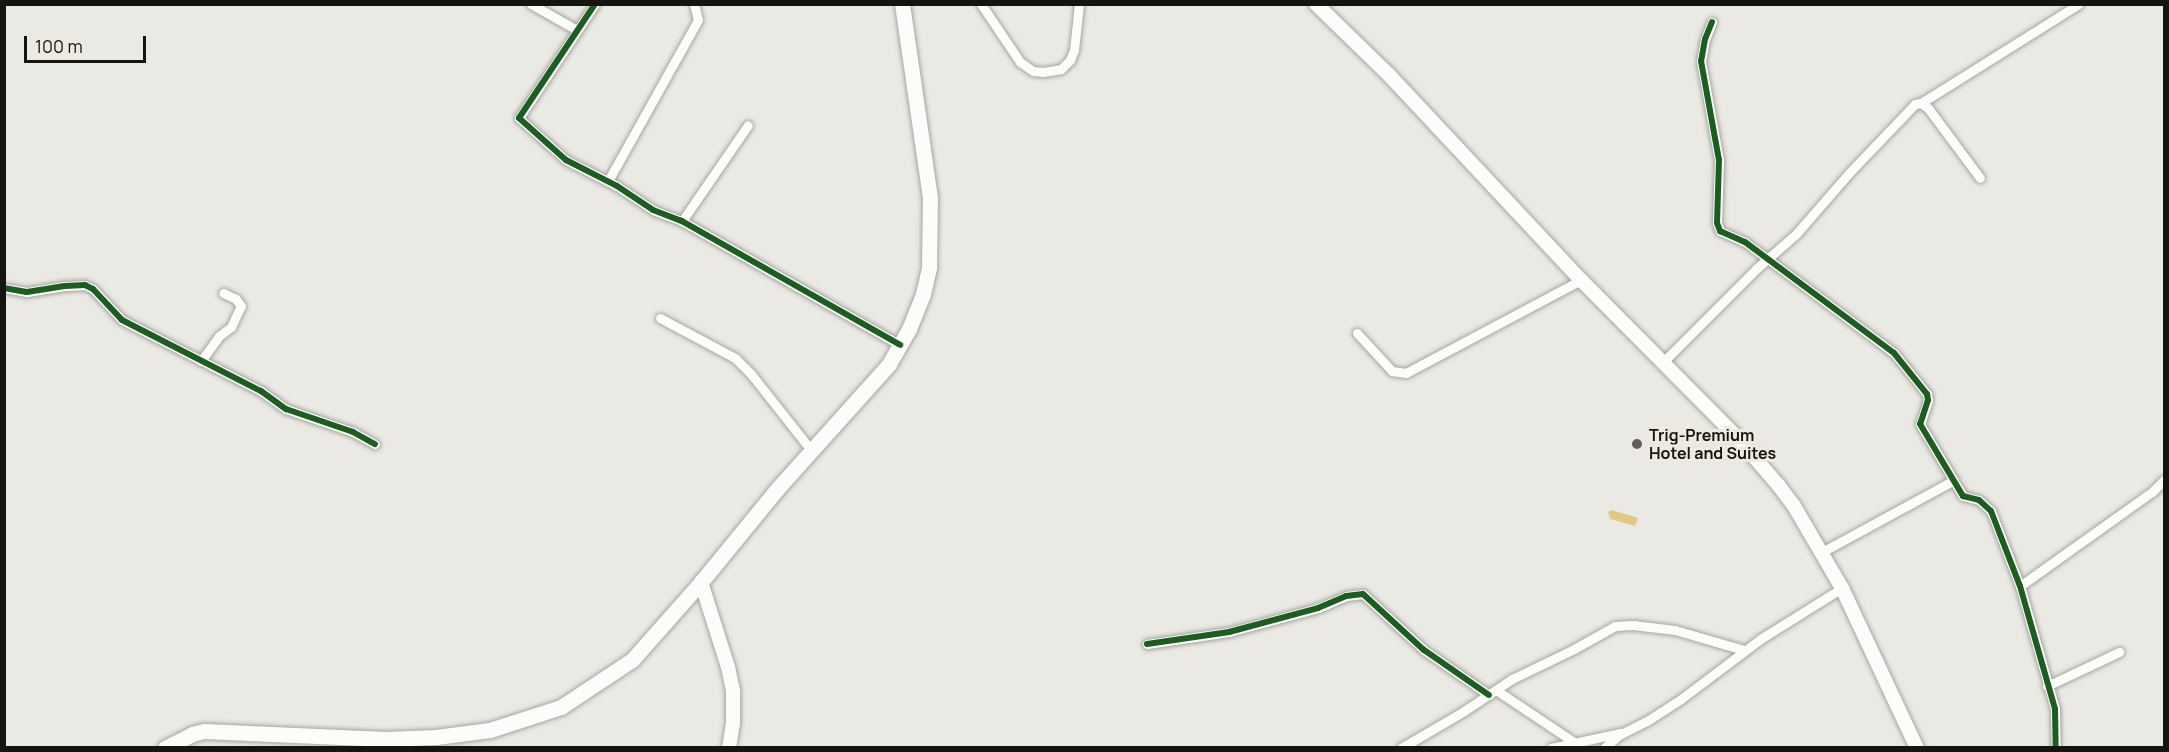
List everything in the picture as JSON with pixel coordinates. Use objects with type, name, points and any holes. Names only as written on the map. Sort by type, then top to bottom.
[{"type":"main road","points":[[165,747],[204,731],[396,738],[458,734],[526,720],[561,707],[632,660],[882,372],[900,345],[923,294],[931,239],[928,178],[902,4]]},
{"type":"main road","points":[[1316,4],[1389,75],[1581,280],[1753,455],[1794,506],[1822,552],[1842,588],[1917,747]]},
{"type":"main road","points":[[701,582],[731,683],[733,723],[730,746]]},
{"type":"street","points":[[531,4],[578,30]]},
{"type":"street","points":[[595,4],[519,118],[566,160],[608,181],[653,210],[682,221],[900,345]]},
{"type":"street","points":[[608,181],[698,20],[694,4]]},
{"type":"street","points":[[981,4],[1020,62],[1033,71],[1043,72],[1061,69],[1070,60],[1074,50],[1079,4]]},
{"type":"street","points":[[1662,363],[1767,259],[1796,234],[1909,110],[2079,4]]},
{"type":"street","points":[[1712,22],[1705,39],[1701,61],[1719,160],[1717,223],[1720,231],[1745,242],[1894,353],[1927,394],[1928,400],[1920,424],[1962,496],[1986,504],[2020,586],[2055,709],[2056,747]]},
{"type":"street","points":[[1921,103],[1980,178]]},
{"type":"street","points":[[682,221],[748,125]]},
{"type":"street","points":[[1357,333],[1392,371],[1406,373],[1581,280]]},
{"type":"street","points":[[4,288],[27,292],[85,285],[93,289],[122,320],[261,392],[286,409],[353,432],[375,444]]},
{"type":"street","points":[[201,361],[219,336],[231,327],[241,306],[236,299],[223,293]]},
{"type":"street","points":[[660,318],[735,358],[751,374],[812,450]]},
{"type":"street","points":[[1822,552],[1954,480]]},
{"type":"street","points":[[2020,586],[2152,492],[2164,480]]},
{"type":"street","points":[[1604,747],[1681,699],[1744,650],[1842,588]]},
{"type":"street","points":[[1148,644],[1228,632],[1318,608],[1346,596],[1363,594],[1424,650],[1574,742]]},
{"type":"street","points":[[1401,747],[1519,675],[1574,649],[1615,626],[1633,625],[1675,630],[1744,650]]},
{"type":"street","points":[[2048,686],[2119,652]]},
{"type":"street","points":[[1551,747],[1625,732]]},
{"type":"shaded area","points":[[1612,510],[1638,518],[1635,526],[1610,519],[1608,512]]},
{"type":"cycle path","points":[[595,4],[519,118],[566,160],[617,186],[653,210],[682,221],[900,345]]},
{"type":"cycle path","points":[[1712,22],[1705,39],[1701,61],[1719,160],[1717,223],[1720,231],[1745,242],[1894,353],[1927,394],[1928,400],[1920,424],[1963,496],[1979,500],[1991,511],[2020,586],[2055,709],[2056,748]]},
{"type":"cycle path","points":[[4,288],[27,292],[85,285],[93,289],[122,320],[261,391],[286,409],[353,432],[375,444]]},
{"type":"cycle path","points":[[1147,644],[1229,632],[1318,608],[1346,596],[1363,594],[1424,650],[1489,695]]},
{"type":"place","name":"Trig-Premium Hotel and Suites","points":[[1637,444]]}]
